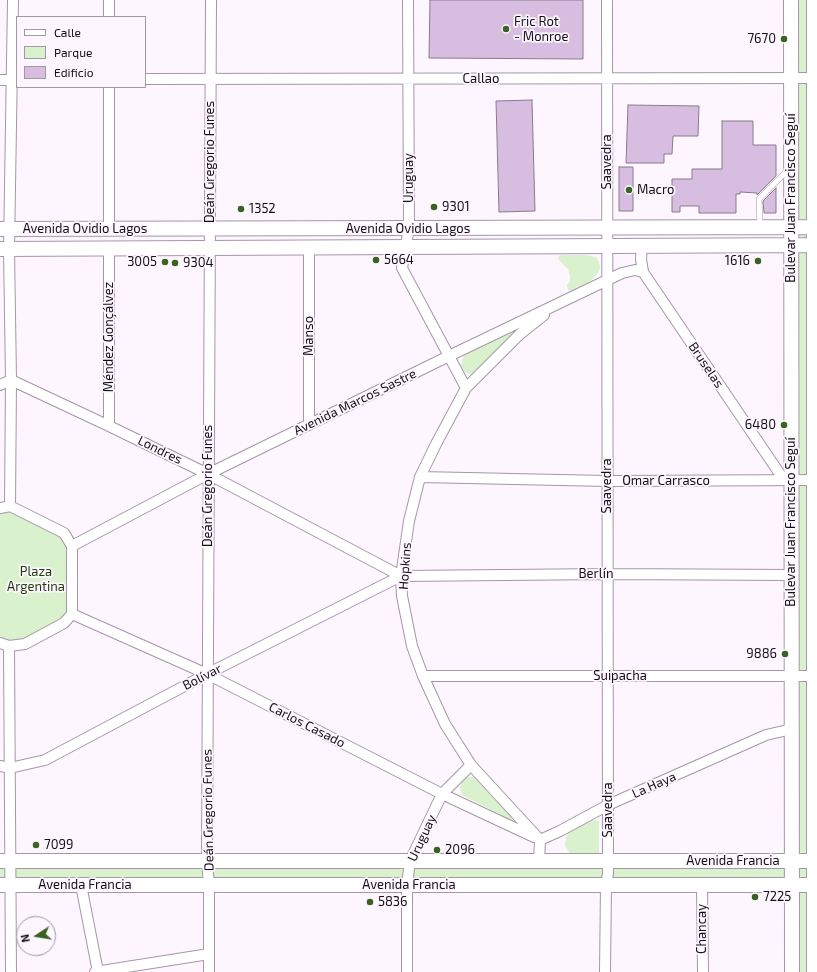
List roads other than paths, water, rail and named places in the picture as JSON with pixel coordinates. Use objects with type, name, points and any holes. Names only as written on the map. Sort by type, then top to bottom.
[{"type":"main road","name":"Bulevar Juan Francisco Seguí","points":[[791,0],[791,245],[788,480],[792,575],[792,972]]},
{"type":"main road","name":"Bulevar Juan Francisco Seguí","points":[[814,0],[816,78],[816,885],[814,972]]},
{"type":"main road","name":"Avenida Ovidio Lagos","points":[[4,229],[210,230],[816,227]]},
{"type":"main road","name":"Avenida Ovidio Lagos","points":[[4,249],[816,245]]},
{"type":"main road","name":"Avenida Francia","points":[[6,861],[816,861]]},
{"type":"main road","name":"Avenida Francia","points":[[6,885],[816,885]]},
{"type":"street","points":[[10,506],[11,380],[4,229],[14,80],[13,0]]},
{"type":"street","points":[[109,0],[109,16]]},
{"type":"street","name":"Deán Gregorio Funes","points":[[209,972],[209,885],[206,861],[211,0]]},
{"type":"street","name":"Uruguay","points":[[408,0],[409,228],[402,268],[466,388]]},
{"type":"street","name":"Saavedra","points":[[605,972],[606,886],[608,861],[606,0]]},
{"type":"street","name":"Callao","points":[[146,79],[816,78]]},
{"type":"street","points":[[0,80],[14,80]]},
{"type":"street","points":[[109,88],[109,229]]},
{"type":"street","name":"Bruselas","points":[[642,246],[641,259],[643,272],[788,480]]},
{"type":"street","name":"Manso","points":[[309,248],[309,425]]},
{"type":"street","name":"Méndez Gonçálvez","points":[[109,249],[109,426]]},
{"type":"street","name":"Avenida Marcos Sastre","points":[[72,546],[208,474],[449,356],[622,273],[635,270],[643,272]]},
{"type":"street","name":"Hopkins","points":[[540,840],[471,765],[445,724],[423,676],[412,646],[402,596],[401,576],[409,521],[420,477],[466,388],[520,334],[558,304]]},
{"type":"street","points":[[0,385],[11,380]]},
{"type":"street","name":"Londres","points":[[11,380],[208,474],[401,576]]},
{"type":"street","name":"Omar Carrasco","points":[[420,477],[607,481],[816,480]]},
{"type":"street","points":[[0,508],[10,506],[64,532],[72,546],[72,614],[64,623],[25,644],[5,644],[10,768],[6,885],[11,972]]},
{"type":"street","name":"Berlín","points":[[401,576],[607,574],[792,575]]},
{"type":"street","name":"Bolívar","points":[[0,766],[10,768],[45,760],[207,674],[401,576]]},
{"type":"street","name":"Carlos Casado","points":[[72,614],[207,674],[442,794],[540,840]]},
{"type":"street","name":"Suipacha","points":[[423,676],[816,676]]},
{"type":"street","name":"La Haya","points":[[540,840],[608,805],[766,735],[792,729]]},
{"type":"street","name":"Uruguay","points":[[407,972],[406,885],[410,861],[442,794],[471,765]]},
{"type":"street","points":[[539,861],[540,840]]},
{"type":"street","points":[[81,885],[97,972],[209,954]]},
{"type":"street","name":"Chancay","points":[[702,885],[703,972]]},
{"type":"lane","points":[[760,228],[759,199],[791,167]]},
{"type":"place","name":"Fric Rot - Monroe","points":[[506,29]]},
{"type":"place","name":"7670","points":[[784,39]]},
{"type":"place","name":"Macro","points":[[629,190]]},
{"type":"place","name":"9301","points":[[434,207]]},
{"type":"place","name":"1352","points":[[241,209]]},
{"type":"place","name":"5664","points":[[376,260]]},
{"type":"place","name":"1616","points":[[758,261]]},
{"type":"place","name":"3005","points":[[165,262]]},
{"type":"place","name":"9304","points":[[175,263]]},
{"type":"place","name":"6480","points":[[784,425]]},
{"type":"place","name":"9886","points":[[785,654]]},
{"type":"place","name":"7099","points":[[36,845]]},
{"type":"place","name":"2096","points":[[437,850]]},
{"type":"place","name":"7225","points":[[755,897]]},
{"type":"place","name":"5836","points":[[370,902]]},
{"type":"park label","name":"Plaza Argentina","points":[[36,580]]}]
